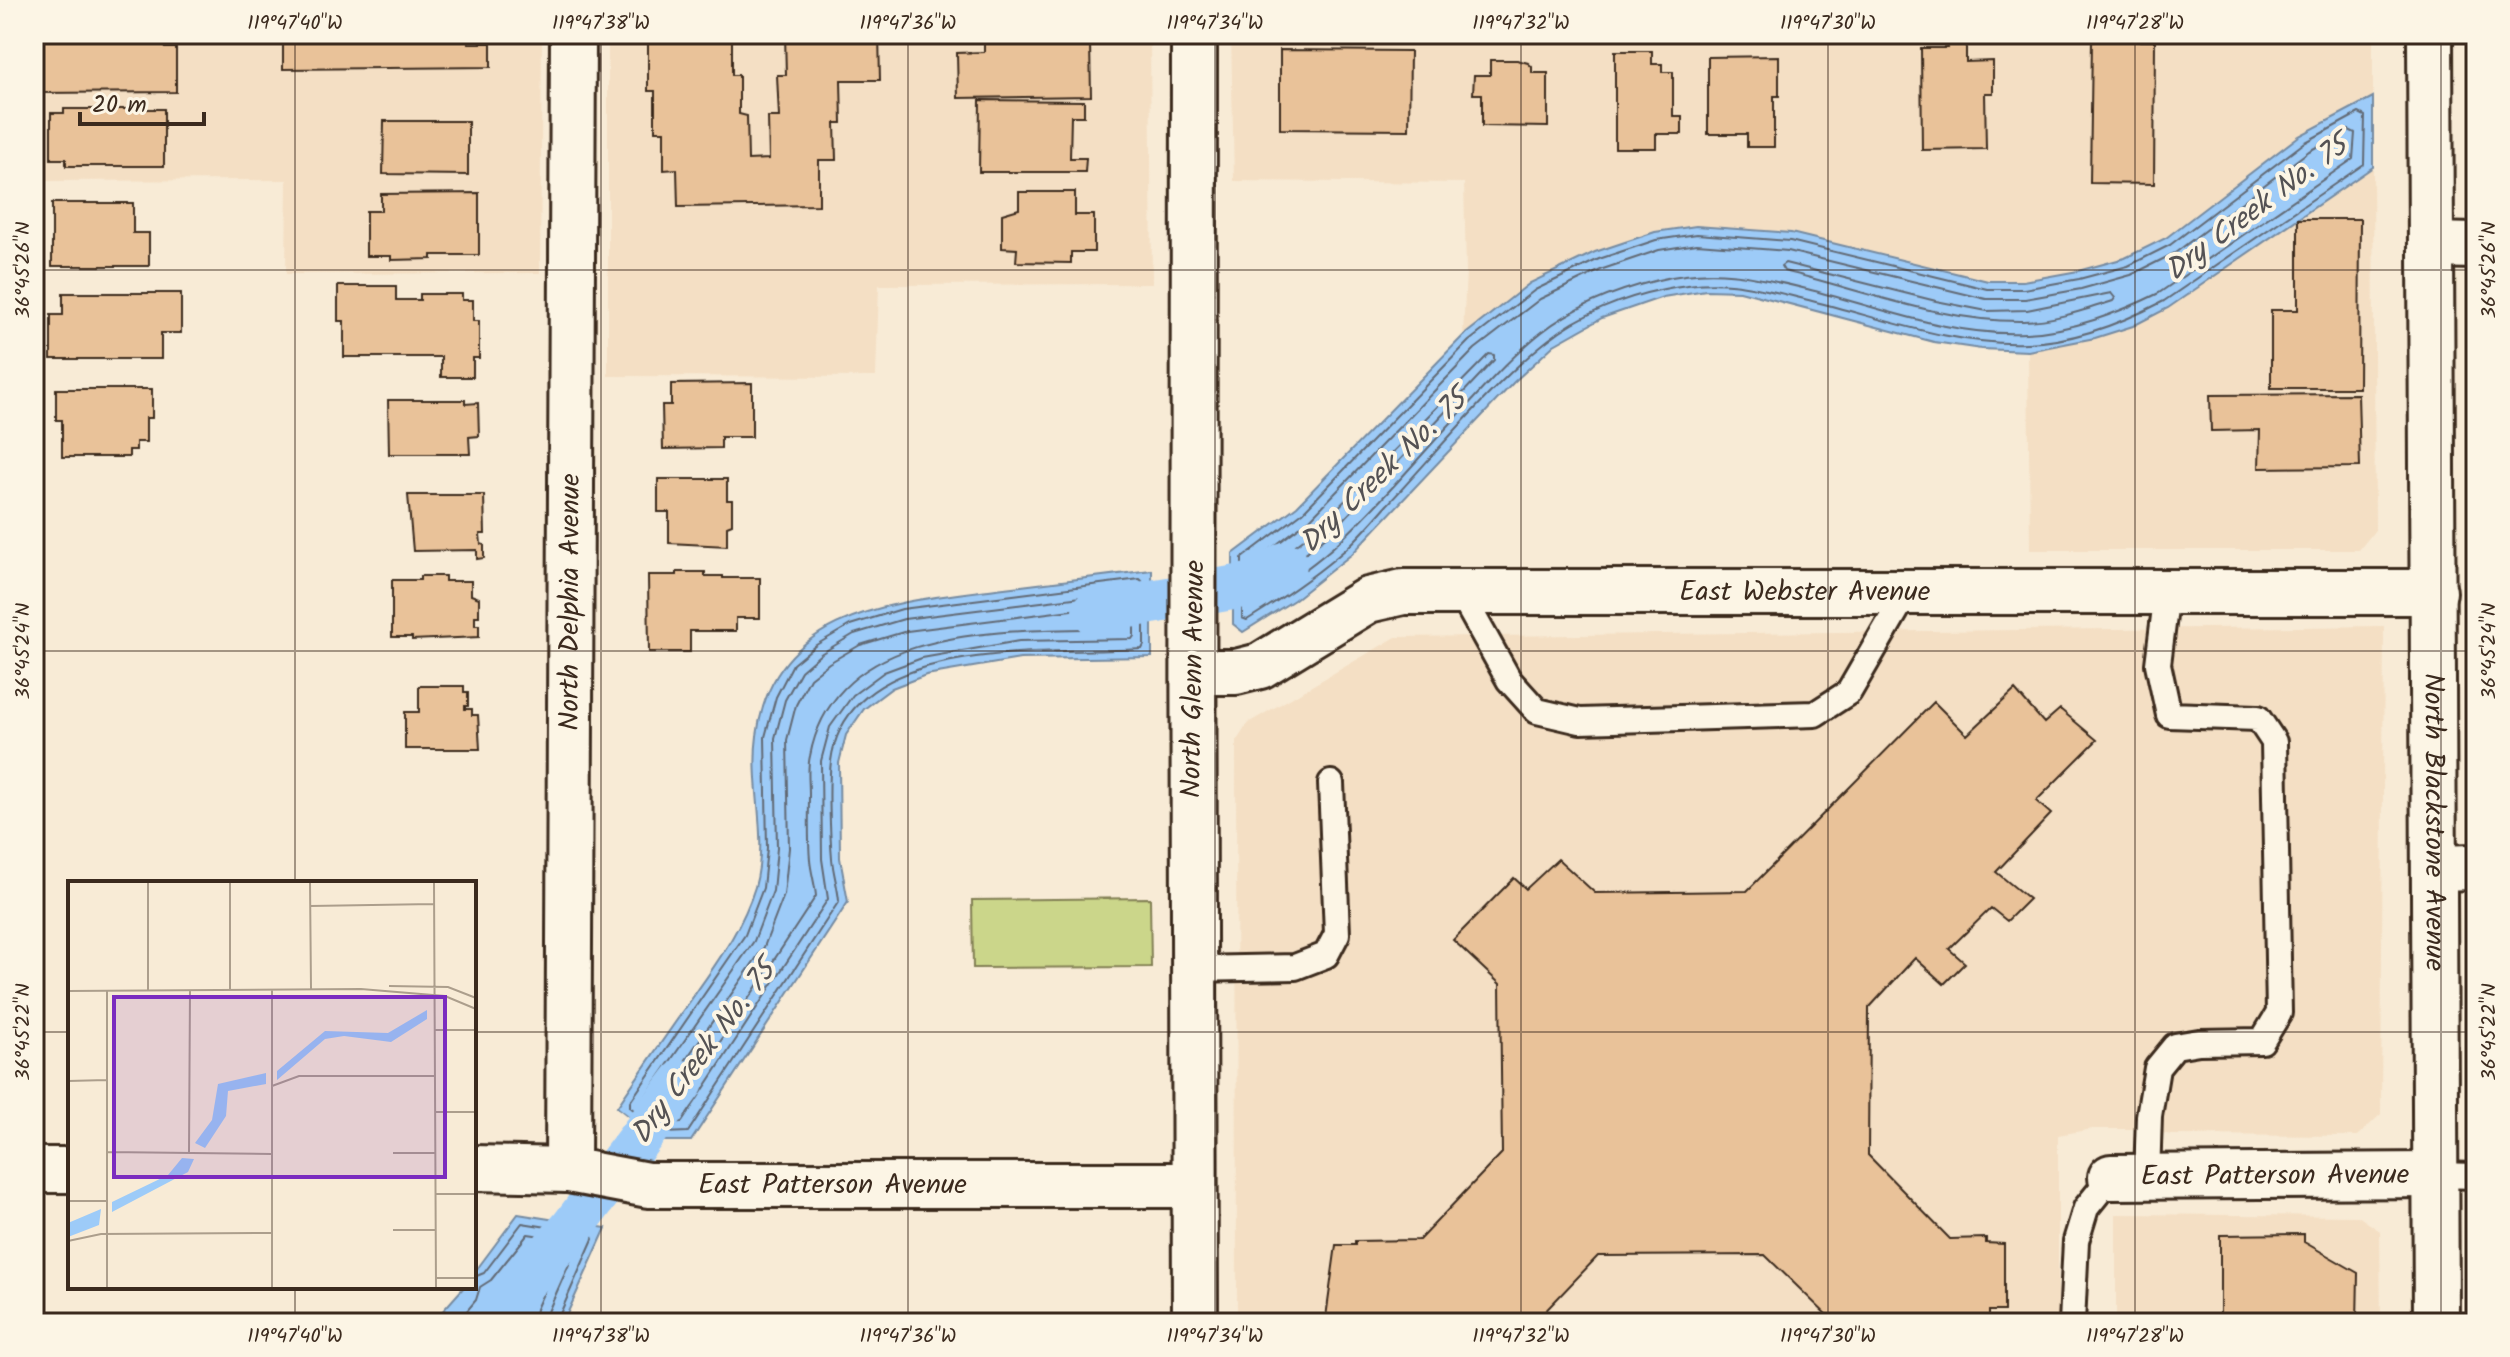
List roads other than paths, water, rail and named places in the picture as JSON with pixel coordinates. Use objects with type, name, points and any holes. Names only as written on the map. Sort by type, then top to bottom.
[{"type":"street","name":"North Delphia Avenue","points":[[572,1171],[573,34]]},
{"type":"street","name":"North Glenn Avenue","points":[[1194,34],[1192,969],[1195,1323]]},
{"type":"street","name":"North Blackstone Avenue","points":[[2430,34],[2434,592],[2456,868],[2457,1175],[2436,1323]]},
{"type":"street","points":[[2431,245],[2476,246]]},
{"type":"street","name":"East Webster Avenue","points":[[1195,672],[1236,672],[1260,666],[1368,600],[1403,592],[2434,592]]},
{"type":"street","name":"East Patterson Avenue","points":[[476,1168],[572,1171],[626,1183],[1194,1185]]},
{"type":"street","points":[[34,1170],[68,1170]]},
{"type":"street","name":"East Patterson Avenue","points":[[2129,1177],[2457,1175]]},
{"type":"lane","points":[[1460,592],[1509,680],[1537,711],[1580,721],[1815,714],[1849,692],[1907,592]]},
{"type":"lane","points":[[2072,1323],[2076,1241],[2086,1208],[2129,1177],[2149,1116],[2157,1068],[2175,1046],[2199,1042],[2262,1041],[2279,1013],[2274,742],[2258,718],[2169,715],[2158,664],[2167,592]]},
{"type":"lane","points":[[1192,969],[1295,967],[1326,955],[1337,934],[1331,783]]},
{"type":"water","points":[[2373,97],[2373,167],[2168,308],[2133,326],[2095,338],[2028,351],[1981,349],[1934,342],[1740,291],[1706,290],[1663,297],[1602,318],[1554,345],[1514,382],[1352,554],[1294,600],[1243,632],[1233,624],[1233,554],[1297,506],[1463,336],[1530,283],[1595,252],[1655,232],[1696,226],[1791,233],[1988,281],[2023,281],[2078,271],[2125,258],[2166,238],[2299,136]]},
{"type":"water","points":[[1152,570],[1152,657],[1020,659],[926,675],[892,688],[864,709],[846,735],[839,763],[840,858],[848,902],[691,1141],[660,1141],[617,1107],[720,958],[750,902],[759,869],[760,850],[755,755],[757,736],[767,694],[787,662],[813,638],[845,620],[880,608],[958,594]]},
{"type":"water","points":[[518,1214],[606,1228],[563,1323],[432,1323],[462,1289],[476,1289],[476,1270]]},
{"type":"waterway","name":"Dry Creek No. 75","points":[[1094,612],[1255,584],[1285,564]]},
{"type":"waterway","name":"Dry Creek No. 75","points":[[487,1323],[571,1229],[682,1082]]}]
